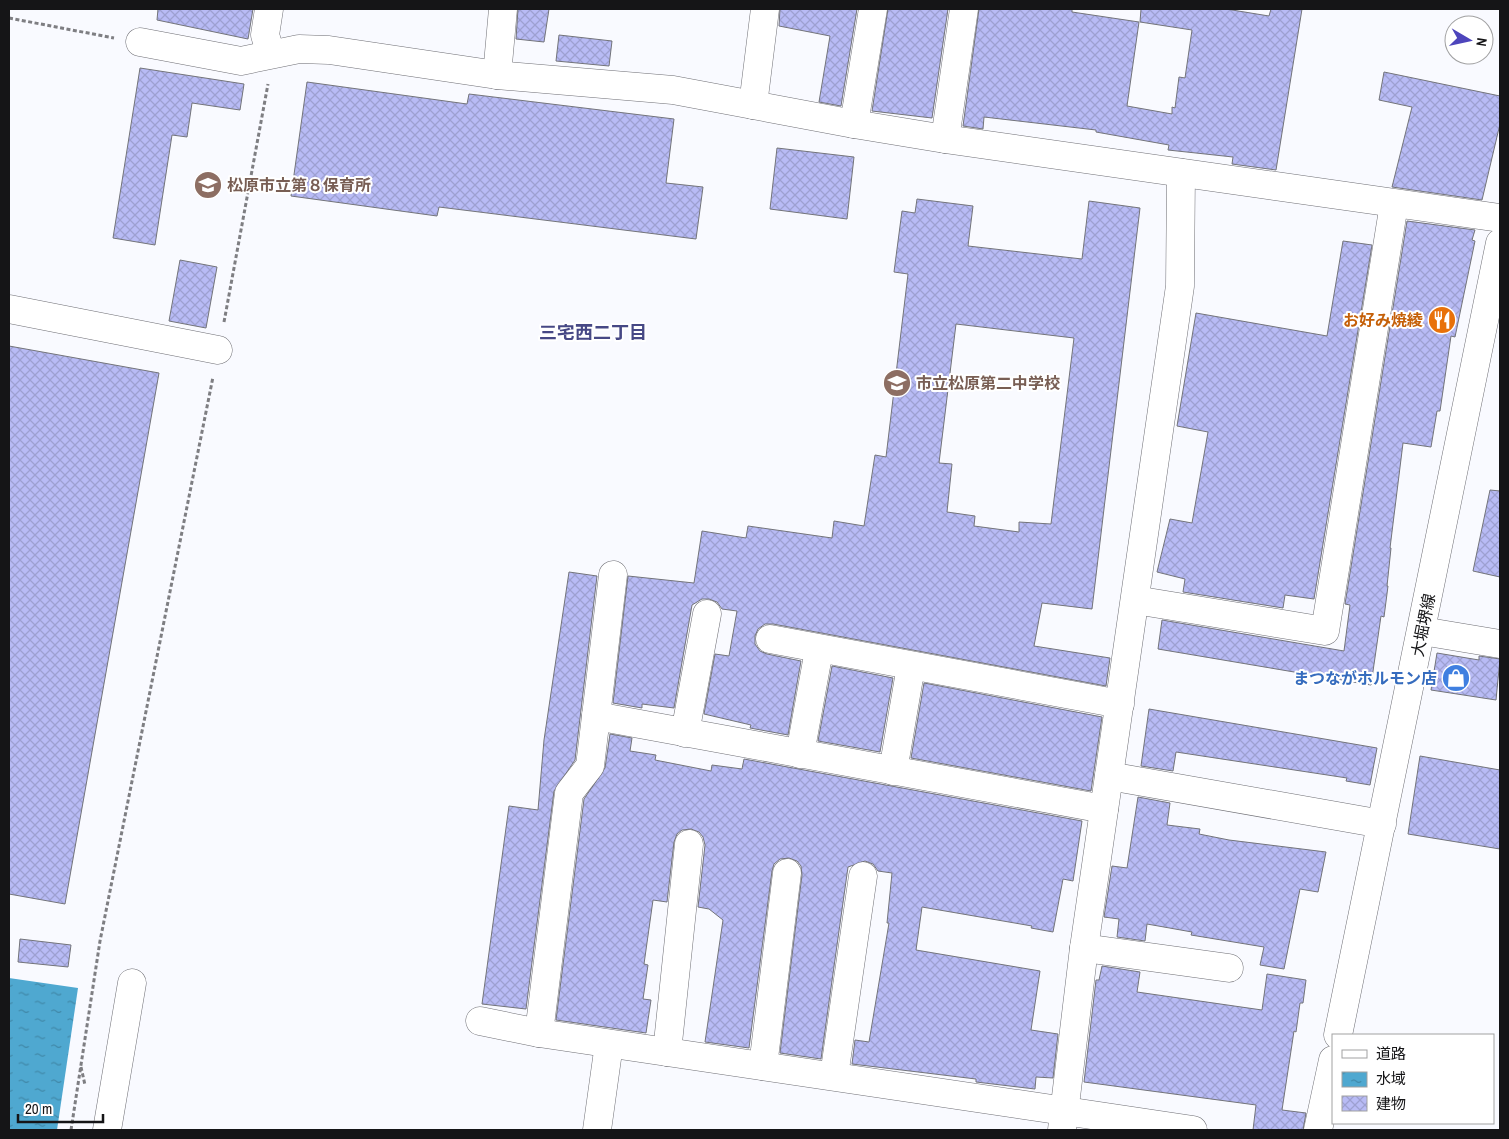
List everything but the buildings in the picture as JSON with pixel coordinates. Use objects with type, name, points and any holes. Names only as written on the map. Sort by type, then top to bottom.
[{"type":"street","points":[[269,9],[264,35],[271,54]]},
{"type":"street","points":[[497,75],[503,9]]},
{"type":"street","points":[[753,105],[765,9]]},
{"type":"street","points":[[854,124],[873,9]]},
{"type":"street","points":[[945,139],[964,9]]},
{"type":"street","points":[[140,42],[241,61],[299,49],[329,50],[497,75],[673,90],[945,139],[1500,218]]},
{"type":"street","points":[[1062,1120],[1084,948],[1180,286],[1181,173]]},
{"type":"street","points":[[1135,600],[1325,631],[1394,204]]},
{"type":"street","name":"大堀堺線","points":[[1338,1034],[1500,243]]},
{"type":"street","points":[[9,309],[218,350]]},
{"type":"street","points":[[539,1033],[569,793],[590,766],[613,575]]},
{"type":"street","points":[[685,733],[707,614]]},
{"type":"street","points":[[1422,631],[1500,644]]},
{"type":"street","points":[[770,639],[819,650],[1120,704]]},
{"type":"street","points":[[800,754],[819,650]]},
{"type":"street","points":[[893,771],[911,666]]},
{"type":"street","points":[[596,716],[1104,809]]},
{"type":"street","points":[[1109,776],[1382,824]]},
{"type":"street","points":[[667,1052],[689,844]]},
{"type":"street","points":[[763,1066],[787,873]]},
{"type":"street","points":[[834,1076],[862,876]]},
{"type":"street","points":[[1084,948],[1229,968]]},
{"type":"street","points":[[107,1130],[132,983]]},
{"type":"street","points":[[480,1021],[609,1044],[834,1076],[1062,1120],[1193,1130]]},
{"type":"street","points":[[597,1130],[609,1044]]},
{"type":"street","points":[[1318,1130],[1332,1065]]},
{"type":"path","points":[[9,18],[140,42]]},
{"type":"path","points":[[71,1130],[100,941],[218,350],[267,92],[271,54]]},
{"type":"water","points":[[9,978],[78,988],[57,1130],[9,1130]]},
{"type":"place","name":"松原市立第８保育所","points":[[208,185]]},
{"type":"place","name":"お好み焼綾","points":[[1442,320]]},
{"type":"place","name":"市立松原第二中学校","points":[[897,383]]},
{"type":"place","name":"まつながホルモン店","points":[[1456,678]]},
{"type":"district","name":"三宅西二丁目","points":[[593,332]]}]
